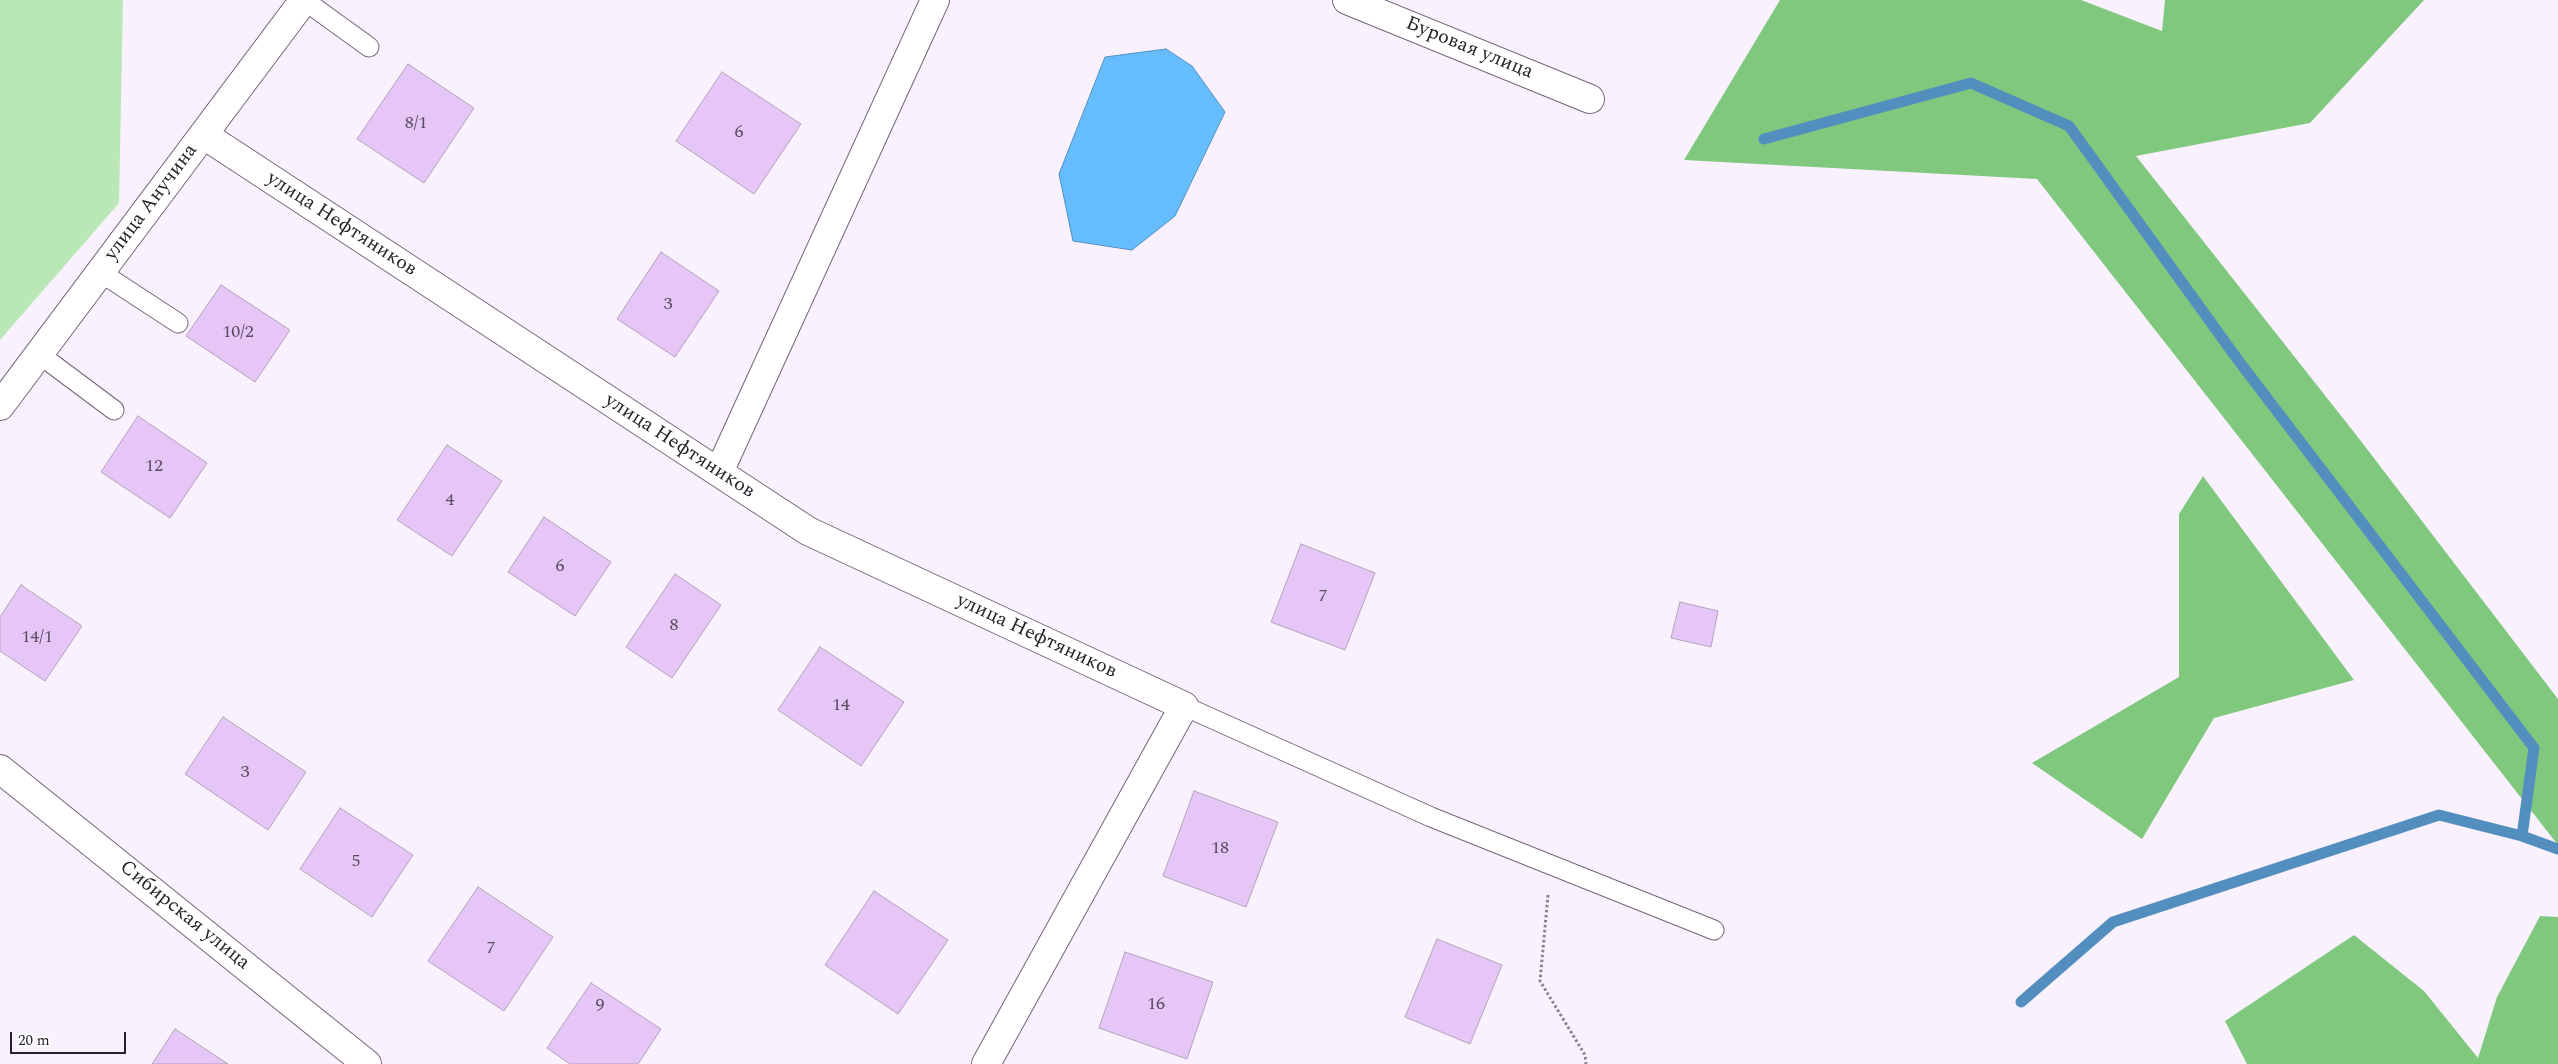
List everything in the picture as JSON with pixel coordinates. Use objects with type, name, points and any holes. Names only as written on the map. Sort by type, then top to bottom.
[{"type":"street","name":"улица Анучина","points":[[0,406],[304,0]]},
{"type":"street","points":[[719,472],[935,0]]},
{"type":"street","name":"Буровая улица","points":[[1347,0],[1590,99]]},
{"type":"street","name":"улица Нефтяников","points":[[204,135],[808,531],[1184,706]]},
{"type":"street","points":[[986,1064],[1184,706]]},
{"type":"street","name":"Сибирская улица","points":[[0,769],[367,1064]]},
{"type":"lane","points":[[304,0],[369,47]]},
{"type":"lane","points":[[100,272],[178,323]]},
{"type":"lane","points":[[39,354],[114,410]]},
{"type":"lane","points":[[1184,706],[1431,817],[1714,930]]},
{"type":"path","points":[[1551,864],[1540,981],[1585,1055],[1586,1064]]},
{"type":"green space","points":[[0,0],[123,0],[119,203],[0,340]]},
{"type":"green space","points":[[1780,0],[2081,0],[2162,31],[2165,0],[2424,0],[2310,123],[2136,156],[2357,436],[2558,699],[2558,845],[2037,179],[1684,160]]},
{"type":"green space","points":[[2203,476],[2354,680],[2214,718],[2142,839],[2032,763],[2179,677],[2179,514]]},
{"type":"green space","points":[[2540,916],[2558,917],[2558,1064],[2247,1064],[2225,1021],[2354,935],[2424,991],[2478,1058],[2497,997]]},
{"type":"water","points":[[1166,49],[1192,66],[1225,112],[1175,216],[1132,250],[1073,241],[1059,174],[1105,57]]},
{"type":"building","points":[[408,64],[474,108],[424,183],[357,139]]},
{"type":"building","points":[[722,72],[801,124],[754,194],[676,141]]},
{"type":"building","points":[[661,252],[719,291],[675,357],[617,319]]},
{"type":"building","points":[[221,285],[290,330],[255,382],[186,336]]},
{"type":"building","points":[[138,416],[207,463],[170,518],[101,472]]},
{"type":"building","points":[[447,445],[502,481],[452,556],[397,520]]},
{"type":"building","points":[[544,517],[611,562],[575,616],[508,572]]},
{"type":"building","points":[[1301,544],[1375,573],[1345,650],[1271,622]]},
{"type":"building","points":[[675,574],[721,605],[672,678],[626,647]]},
{"type":"building","points":[[21,585],[82,626],[45,681],[0,651],[0,617]]},
{"type":"building","points":[[1680,602],[1718,611],[1711,647],[1671,638]]},
{"type":"building","points":[[820,647],[904,702],[861,766],[778,710]]},
{"type":"building","points":[[223,717],[306,772],[268,830],[185,774]]},
{"type":"building","points":[[1194,791],[1278,822],[1246,907],[1163,876]]},
{"type":"building","points":[[340,808],[413,855],[372,917],[300,869]]},
{"type":"building","points":[[478,887],[553,937],[504,1011],[428,961]]},
{"type":"building","points":[[874,891],[948,940],[898,1014],[825,965]]},
{"type":"building","points":[[1437,939],[1502,965],[1470,1044],[1405,1017]]},
{"type":"building","points":[[1125,952],[1213,982],[1187,1059],[1099,1028]]},
{"type":"building","points":[[591,983],[661,1029],[638,1064],[570,1064],[547,1048]]},
{"type":"building","points":[[175,1029],[228,1064],[152,1064]]},
{"type":"waterway","points":[[1764,139],[1971,83],[2069,126],[2238,360],[2534,748],[2522,836]]},
{"type":"waterway","points":[[2021,1002],[2113,922],[2439,815],[2522,836],[2558,849]]}]
